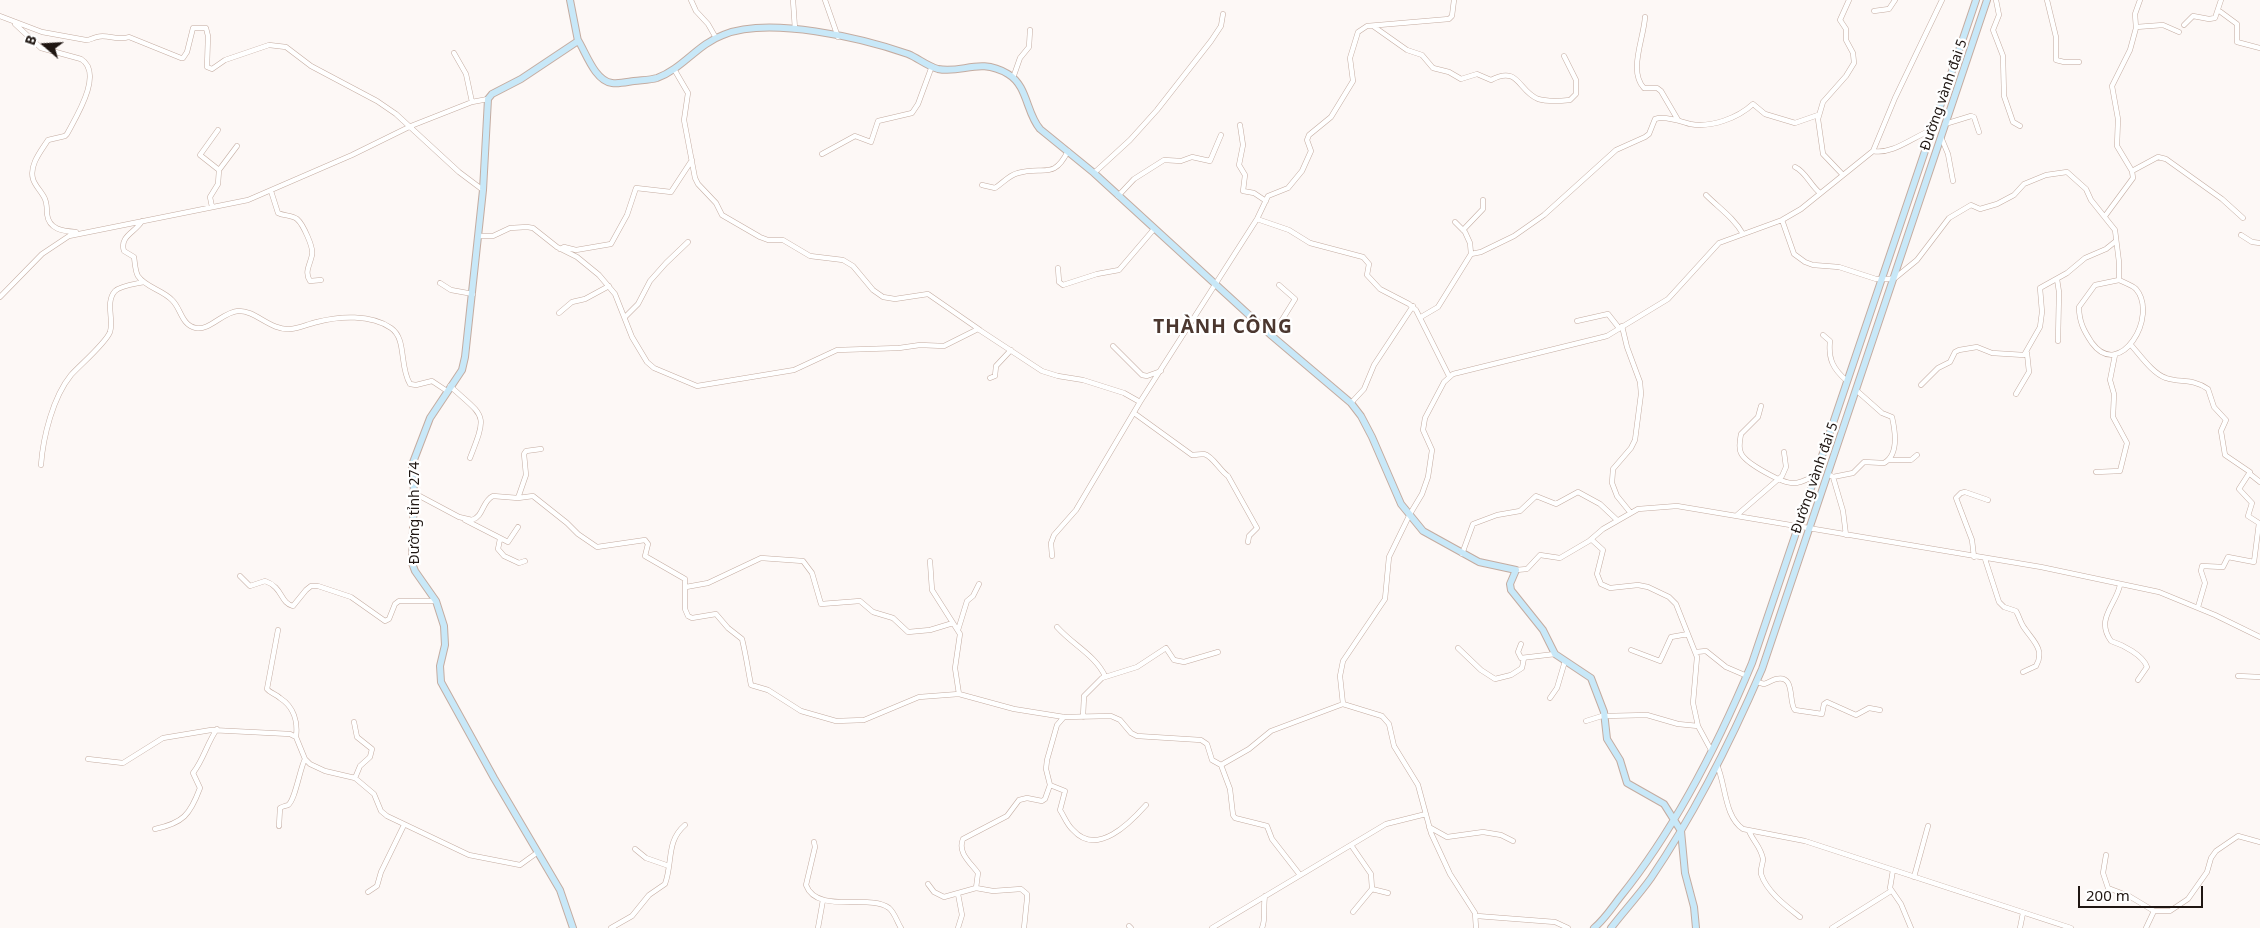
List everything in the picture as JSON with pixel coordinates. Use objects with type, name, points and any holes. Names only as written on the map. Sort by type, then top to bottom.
[{"type":"main road","points":[[570,0],[578,40],[599,76],[610,83],[652,79],[674,68],[700,47],[716,38],[748,28],[795,30],[856,39],[907,54],[945,70],[984,66],[1001,70],[1013,78],[1020,87],[1036,124],[1094,173],[1272,336],[1351,403],[1361,416],[1372,437],[1401,504],[1426,533],[1462,554],[1482,563],[1516,570],[1510,588],[1543,630],[1555,654],[1591,678],[1605,715],[1607,739],[1620,760],[1627,783],[1664,804],[1680,830],[1685,873],[1694,907],[1696,928]]},
{"type":"main road","name":"Đường vành đai 5","points":[[1594,928],[1641,871],[1711,750],[1730,715],[1747,676],[1976,0]]},
{"type":"main road","name":"Đường vành đai 5","points":[[1611,928],[1651,878],[1680,830],[1740,721],[1757,682],[1830,476],[1856,390],[1987,0]]},
{"type":"main road","points":[[488,99],[492,94],[521,79],[578,40]]},
{"type":"main road","name":"Đường tỉnh 274","points":[[488,99],[479,236],[464,366],[430,418],[414,457],[412,465],[414,494],[412,564],[414,570],[436,601],[446,635],[440,666],[442,682],[494,778],[560,890],[573,928]]},
{"type":"street","points":[[691,0],[696,12],[708,24],[716,38]]},
{"type":"street","points":[[793,0],[795,30]]},
{"type":"street","points":[[825,0],[838,37]]},
{"type":"street","points":[[1052,556],[1052,539],[1076,510],[1140,402],[1216,286],[1270,194],[1287,190],[1302,171],[1311,151],[1307,140],[1309,135],[1331,117],[1353,81],[1350,60],[1355,36],[1361,29],[1373,26],[1449,19],[1452,16],[1454,0]]},
{"type":"street","points":[[1843,175],[1823,154],[1818,115],[1823,102],[1846,76],[1854,63],[1852,52],[1846,40],[1846,29],[1840,20],[1849,0]]},
{"type":"street","points":[[1874,10],[1889,9],[1895,0]]},
{"type":"street","points":[[1344,704],[1340,676],[1343,661],[1384,599],[1389,557],[1425,486],[1432,456],[1423,430],[1424,418],[1449,376],[1482,366],[1602,337],[1672,295],[1718,243],[1782,220],[1801,209],[1873,151],[1895,98],[1942,0]]},
{"type":"street","points":[[1996,0],[1999,15],[1993,30],[2004,56],[2004,93],[2013,122],[2020,126]]},
{"type":"street","points":[[2047,0],[2056,37],[2056,60],[2079,62]]},
{"type":"street","points":[[2105,216],[2131,182],[2132,172],[2118,146],[2117,114],[2112,86],[2129,53],[2136,27],[2135,14],[2140,0]]},
{"type":"street","points":[[2184,25],[2193,16],[2212,19],[2218,10],[2221,0]]},
{"type":"street","points":[[2218,10],[2236,24],[2237,42],[2260,48]]},
{"type":"street","points":[[1094,173],[1130,140],[1157,110],[1211,41],[1221,26],[1222,14]]},
{"type":"street","points":[[0,16],[42,32],[86,40],[93,40],[98,36],[121,39],[129,37],[180,58],[183,58],[187,52],[193,28],[203,26],[208,33],[207,67],[212,69],[223,61],[269,45],[286,47],[310,66],[382,104],[411,126],[459,172],[483,190]]},
{"type":"street","points":[[1645,17],[1643,40],[1636,62],[1638,79],[1644,88],[1657,88],[1661,91],[1678,120]]},
{"type":"street","points":[[12,22],[42,48],[81,59],[85,62],[88,70],[88,94],[67,134],[48,140],[35,161],[33,169],[33,178],[46,201],[49,222],[53,227],[78,233]]},
{"type":"street","points":[[2136,27],[2163,25],[2179,32]]},
{"type":"street","points":[[1373,26],[1407,50],[1422,54],[1435,69],[1449,72],[1461,79],[1477,74],[1491,80],[1500,75],[1509,76],[1540,99],[1570,100],[1576,94],[1578,90],[1576,80],[1564,56]]},
{"type":"street","points":[[1013,78],[1020,58],[1029,47],[1030,30]]},
{"type":"street","points":[[454,53],[466,74],[472,102]]},
{"type":"street","points":[[822,154],[855,136],[871,142],[878,121],[912,113],[918,104],[932,66]]},
{"type":"street","points":[[674,68],[688,93],[684,120],[696,181],[716,203],[722,215],[764,239],[783,240],[810,256],[848,262],[872,290],[883,297],[894,299],[928,294],[995,342],[1047,373],[1083,380],[1124,393],[1140,402]]},
{"type":"street","points":[[0,297],[54,244],[78,233],[240,202],[271,191],[411,126],[472,102],[488,99]]},
{"type":"street","points":[[1421,317],[1438,307],[1471,254],[1510,238],[1541,217],[1616,150],[1646,137],[1656,119],[1678,120],[1693,124],[1717,122],[1741,114],[1753,104],[1765,114],[1796,123],[1818,115]]},
{"type":"street","points":[[1946,124],[1971,116],[1974,117],[1979,132]]},
{"type":"street","points":[[1240,125],[1243,145],[1239,165],[1245,175],[1243,192],[1254,193],[1266,201]]},
{"type":"street","points":[[218,130],[200,155],[218,170]]},
{"type":"street","points":[[1873,151],[1880,152],[1897,146],[1932,130]]},
{"type":"street","points":[[1118,196],[1134,179],[1164,160],[1182,161],[1192,157],[1210,161],[1221,135]]},
{"type":"street","points":[[1941,137],[1948,154],[1953,181]]},
{"type":"street","points":[[212,207],[210,197],[218,184],[218,170],[238,146]]},
{"type":"street","points":[[982,185],[995,188],[1009,177],[1021,172],[1055,169],[1062,163],[1068,151]]},
{"type":"street","points":[[2132,172],[2158,157],[2166,159],[2222,199],[2243,218]]},
{"type":"street","points":[[560,249],[564,247],[576,250],[611,244],[627,214],[636,188],[670,192],[692,160]]},
{"type":"street","points":[[1795,167],[1802,170],[1811,186],[1820,193]]},
{"type":"street","points":[[1782,220],[1794,254],[1805,262],[1813,266],[1838,267],[1882,279],[1894,278],[1916,260],[1948,218],[1971,205],[1980,210],[1997,204],[2014,195],[2024,184],[2046,175],[2064,171],[2069,173],[2086,189],[2115,230],[2120,266],[2119,280]]},
{"type":"street","points":[[271,191],[278,213],[295,218],[306,234],[313,252],[307,269],[308,279],[313,282],[321,280]]},
{"type":"street","points":[[1706,195],[1736,222],[1743,234]]},
{"type":"street","points":[[1463,230],[1483,209],[1483,200]]},
{"type":"street","points":[[1257,219],[1289,230],[1310,243],[1363,257],[1369,264],[1367,275],[1376,285],[1413,306],[1421,317],[1449,376]]},
{"type":"street","points":[[142,221],[137,230],[125,238],[122,245],[124,251],[134,257],[138,276],[172,300],[182,319],[196,328],[213,323],[224,315],[237,311],[248,313],[273,326],[284,329],[297,328],[322,321],[359,318],[383,323],[396,332],[400,338],[402,364],[410,384],[416,386],[432,381],[448,389],[477,411],[482,420],[481,429],[470,458]]},
{"type":"street","points":[[1456,222],[1470,243],[1471,254]]},
{"type":"street","points":[[479,236],[494,236],[510,228],[527,226],[533,228],[560,249],[577,257],[609,286],[617,297],[638,350],[650,365],[688,384],[697,386],[794,370],[837,350],[899,348],[920,345],[944,346],[972,330],[980,330]]},
{"type":"street","points":[[1058,268],[1059,282],[1063,286],[1097,274],[1119,270],[1154,229]]},
{"type":"street","points":[[2241,235],[2252,242],[2260,243]]},
{"type":"street","points":[[2016,394],[2029,372],[2027,353],[2040,327],[2042,312],[2040,288],[2057,279],[2085,258],[2106,249],[2116,241]]},
{"type":"street","points":[[625,317],[638,304],[650,281],[660,269],[688,242]]},
{"type":"street","points":[[2057,279],[2059,292],[2058,342]]},
{"type":"street","points":[[2119,280],[2135,288],[2143,309],[2140,325],[2131,345],[2115,355],[2101,352],[2095,346],[2082,327],[2079,307],[2095,285],[2119,280]]},
{"type":"street","points":[[41,465],[43,446],[57,396],[72,374],[105,340],[110,332],[111,298],[114,292],[144,282]]},
{"type":"street","points":[[440,283],[451,290],[473,294]]},
{"type":"street","points":[[1272,336],[1295,299],[1279,285]]},
{"type":"street","points":[[559,313],[572,302],[585,299],[609,286]]},
{"type":"street","points":[[1351,403],[1364,389],[1374,366],[1413,306]]},
{"type":"street","points":[[1578,321],[1608,314],[1621,327],[1640,382],[1641,394],[1633,444],[1613,469],[1612,484],[1617,496],[1630,512]]},
{"type":"street","points":[[1823,335],[1830,340],[1829,352],[1831,361],[1838,373],[1847,381]]},
{"type":"street","points":[[2131,345],[2161,376],[2168,379],[2188,380],[2208,389],[2214,407],[2226,420],[2221,431],[2225,454],[2245,467],[2260,482]]},
{"type":"street","points":[[1113,346],[1142,375],[1147,376],[1162,371]]},
{"type":"street","points":[[1921,385],[1938,368],[1950,362],[1958,350],[1977,347],[1992,353],[2008,356],[2021,356],[2027,353]]},
{"type":"street","points":[[990,378],[995,376],[995,367],[1011,350]]},
{"type":"street","points":[[2096,472],[2120,471],[2127,443],[2112,417],[2114,394],[2110,380],[2115,355]]},
{"type":"street","points":[[1856,390],[1881,412],[1892,417],[1896,436],[1888,460]]},
{"type":"street","points":[[1761,406],[1758,417],[1741,434],[1740,452],[1756,466],[1779,479],[1794,483],[1816,475]]},
{"type":"street","points":[[1134,413],[1192,455],[1202,454],[1210,457],[1222,472],[1228,476],[1257,528],[1249,536],[1248,542]]},
{"type":"street","points":[[518,498],[526,474],[524,454],[526,451],[541,448]]},
{"type":"street","points":[[1737,515],[1782,476],[1786,467],[1784,452]]},
{"type":"street","points":[[1846,535],[1843,511],[1830,476],[1856,472],[1864,462],[1884,463],[1888,460],[1911,460],[1917,455]]},
{"type":"street","points":[[2198,607],[2205,583],[2201,571],[2202,566],[2223,567],[2228,557],[2254,562],[2259,523],[2248,516],[2252,503],[2240,489],[2250,474]]},
{"type":"street","points":[[1462,554],[1474,524],[1496,515],[1520,512],[1536,496],[1556,504],[1578,492],[1600,504],[1617,520]]},
{"type":"street","points":[[1974,557],[1972,540],[1956,498],[1961,492],[1965,492],[1988,500]]},
{"type":"street","points":[[414,494],[506,542],[510,541],[518,527]]},
{"type":"street","points":[[459,517],[472,520],[477,518],[487,500],[493,496],[518,498],[530,496],[536,497],[567,522],[578,534],[597,547],[645,540],[648,544],[645,556],[664,568],[683,576],[686,587],[685,609],[688,616],[692,618],[716,614],[728,628],[742,639],[744,659],[750,669],[752,685],[768,690],[801,711],[836,721],[854,722],[875,716],[920,697],[959,694],[1014,710],[1064,717],[1106,716],[1116,718],[1131,733],[1137,736],[1201,740],[1207,744],[1215,764],[1221,765],[1249,749],[1271,731],[1344,704],[1377,713],[1386,719],[1394,746],[1418,785],[1429,827],[1452,879],[1476,916],[1476,928]]},
{"type":"street","points":[[1516,570],[1527,568],[1540,555],[1560,558],[1592,540],[1630,512],[1643,508],[1673,506],[1737,515],[1984,559],[2041,567],[2165,594],[2198,607],[2260,637]]},
{"type":"street","points":[[500,539],[498,549],[502,555],[519,563],[525,561]]},
{"type":"street","points":[[1592,540],[1603,550],[1597,574],[1601,584],[1610,588],[1643,586],[1669,597],[1676,604],[1696,652],[1697,663],[1693,698],[1698,726],[1711,750]]},
{"type":"street","points":[[686,587],[708,583],[761,558],[795,559],[803,561],[812,573],[821,604],[860,601],[873,612],[894,618],[908,632],[930,630],[953,623]]},
{"type":"street","points":[[1984,559],[1999,602],[2004,607],[2016,611],[2040,652],[2036,666],[2024,672]]},
{"type":"street","points":[[930,561],[932,590],[958,630],[960,638],[955,668],[959,694]]},
{"type":"street","points":[[240,576],[250,586],[265,581],[276,586],[286,603],[293,606],[311,586],[318,586],[351,597],[385,622],[390,619],[395,604],[399,600],[436,601]]},
{"type":"street","points":[[958,630],[968,601],[979,584]]},
{"type":"street","points":[[2120,585],[2118,594],[2108,608],[2106,631],[2111,641],[2124,646],[2145,663],[2147,667],[2138,680]]},
{"type":"street","points":[[1057,627],[1068,639],[1091,656],[1105,676]]},
{"type":"street","points":[[278,630],[267,689],[284,701],[293,713],[297,721],[296,737],[306,759],[317,768],[355,778],[374,794],[383,814],[462,853],[483,860],[520,865],[538,852]]},
{"type":"street","points":[[1631,650],[1660,661],[1671,637],[1688,634]]},
{"type":"street","points":[[1521,644],[1518,652],[1521,658],[1555,654]]},
{"type":"street","points":[[1083,717],[1084,696],[1105,676],[1138,667],[1166,648],[1174,660],[1181,662],[1218,652]]},
{"type":"street","points":[[1458,648],[1481,670],[1495,679],[1510,675],[1522,668],[1524,658]]},
{"type":"street","points":[[1696,652],[1706,651],[1726,667],[1747,676]]},
{"type":"street","points":[[1550,698],[1557,688],[1565,661]]},
{"type":"street","points":[[2238,676],[2260,677]]},
{"type":"street","points":[[1757,682],[1764,684],[1778,679],[1786,681],[1790,687],[1792,706],[1795,710],[1822,714],[1824,704],[1827,702],[1856,715],[1869,708],[1880,710]]},
{"type":"street","points":[[1586,721],[1605,715],[1647,715],[1678,724],[1698,726]]},
{"type":"street","points":[[976,888],[978,874],[964,857],[961,846],[963,839],[1007,816],[1019,800],[1027,798],[1044,800],[1050,785],[1046,769],[1047,760],[1054,741],[1057,725],[1064,717]]},
{"type":"street","points":[[354,722],[357,737],[372,749],[370,757],[360,766],[355,778]]},
{"type":"street","points":[[88,759],[122,763],[163,738],[217,729],[290,734],[296,737]]},
{"type":"street","points":[[155,829],[174,825],[183,819],[188,812],[200,788],[192,773],[201,763],[209,740],[217,729]]},
{"type":"street","points":[[279,826],[280,808],[292,801],[298,775],[306,759]]},
{"type":"street","points":[[1717,764],[1731,815],[1738,825],[1749,831],[1805,841],[2071,928]]},
{"type":"street","points":[[1221,765],[1230,789],[1233,816],[1267,826],[1276,844],[1300,875]]},
{"type":"street","points":[[1050,785],[1064,791],[1060,810],[1072,830],[1083,837],[1096,840],[1115,833],[1146,805]]},
{"type":"street","points":[[1212,928],[1392,821],[1426,814]]},
{"type":"street","points":[[368,892],[378,886],[381,872],[404,825]]},
{"type":"street","points":[[611,928],[632,916],[649,895],[663,886],[666,881],[672,842],[677,832],[685,825]]},
{"type":"street","points":[[1914,877],[1928,826]]},
{"type":"street","points":[[1429,827],[1447,837],[1483,832],[1496,833],[1513,841]]},
{"type":"street","points":[[1749,831],[1758,844],[1763,861],[1761,872],[1768,887],[1800,917]]},
{"type":"street","points":[[2106,855],[2103,873],[2108,888],[2129,896],[2154,911],[2170,911],[2186,901],[2207,872],[2213,854],[2236,836],[2260,842]]},
{"type":"street","points":[[814,842],[815,847],[806,885],[807,889],[823,900],[844,904],[881,904],[890,909],[902,928]]},
{"type":"street","points":[[1350,845],[1371,874],[1372,889],[1353,912]]},
{"type":"street","points":[[635,849],[646,858],[669,866]]},
{"type":"street","points":[[1893,870],[1890,885],[1891,891],[1901,904],[1911,928]]},
{"type":"street","points":[[928,884],[939,896],[949,896],[976,888],[993,891],[1017,889],[1024,891],[1027,899],[1024,928]]},
{"type":"street","points":[[1372,889],[1388,893]]},
{"type":"street","points":[[1832,928],[1891,891]]},
{"type":"street","points":[[958,894],[962,915],[958,928]]},
{"type":"street","points":[[1262,928],[1265,896]]},
{"type":"street","points":[[818,928],[823,900]]},
{"type":"street","points":[[2146,928],[2154,911]]},
{"type":"street","points":[[2020,928],[2023,913]]},
{"type":"street","points":[[1476,916],[1555,922],[1568,928]]},
{"type":"district","name":"THÀNH CÔNG","points":[[1223,328]]}]
